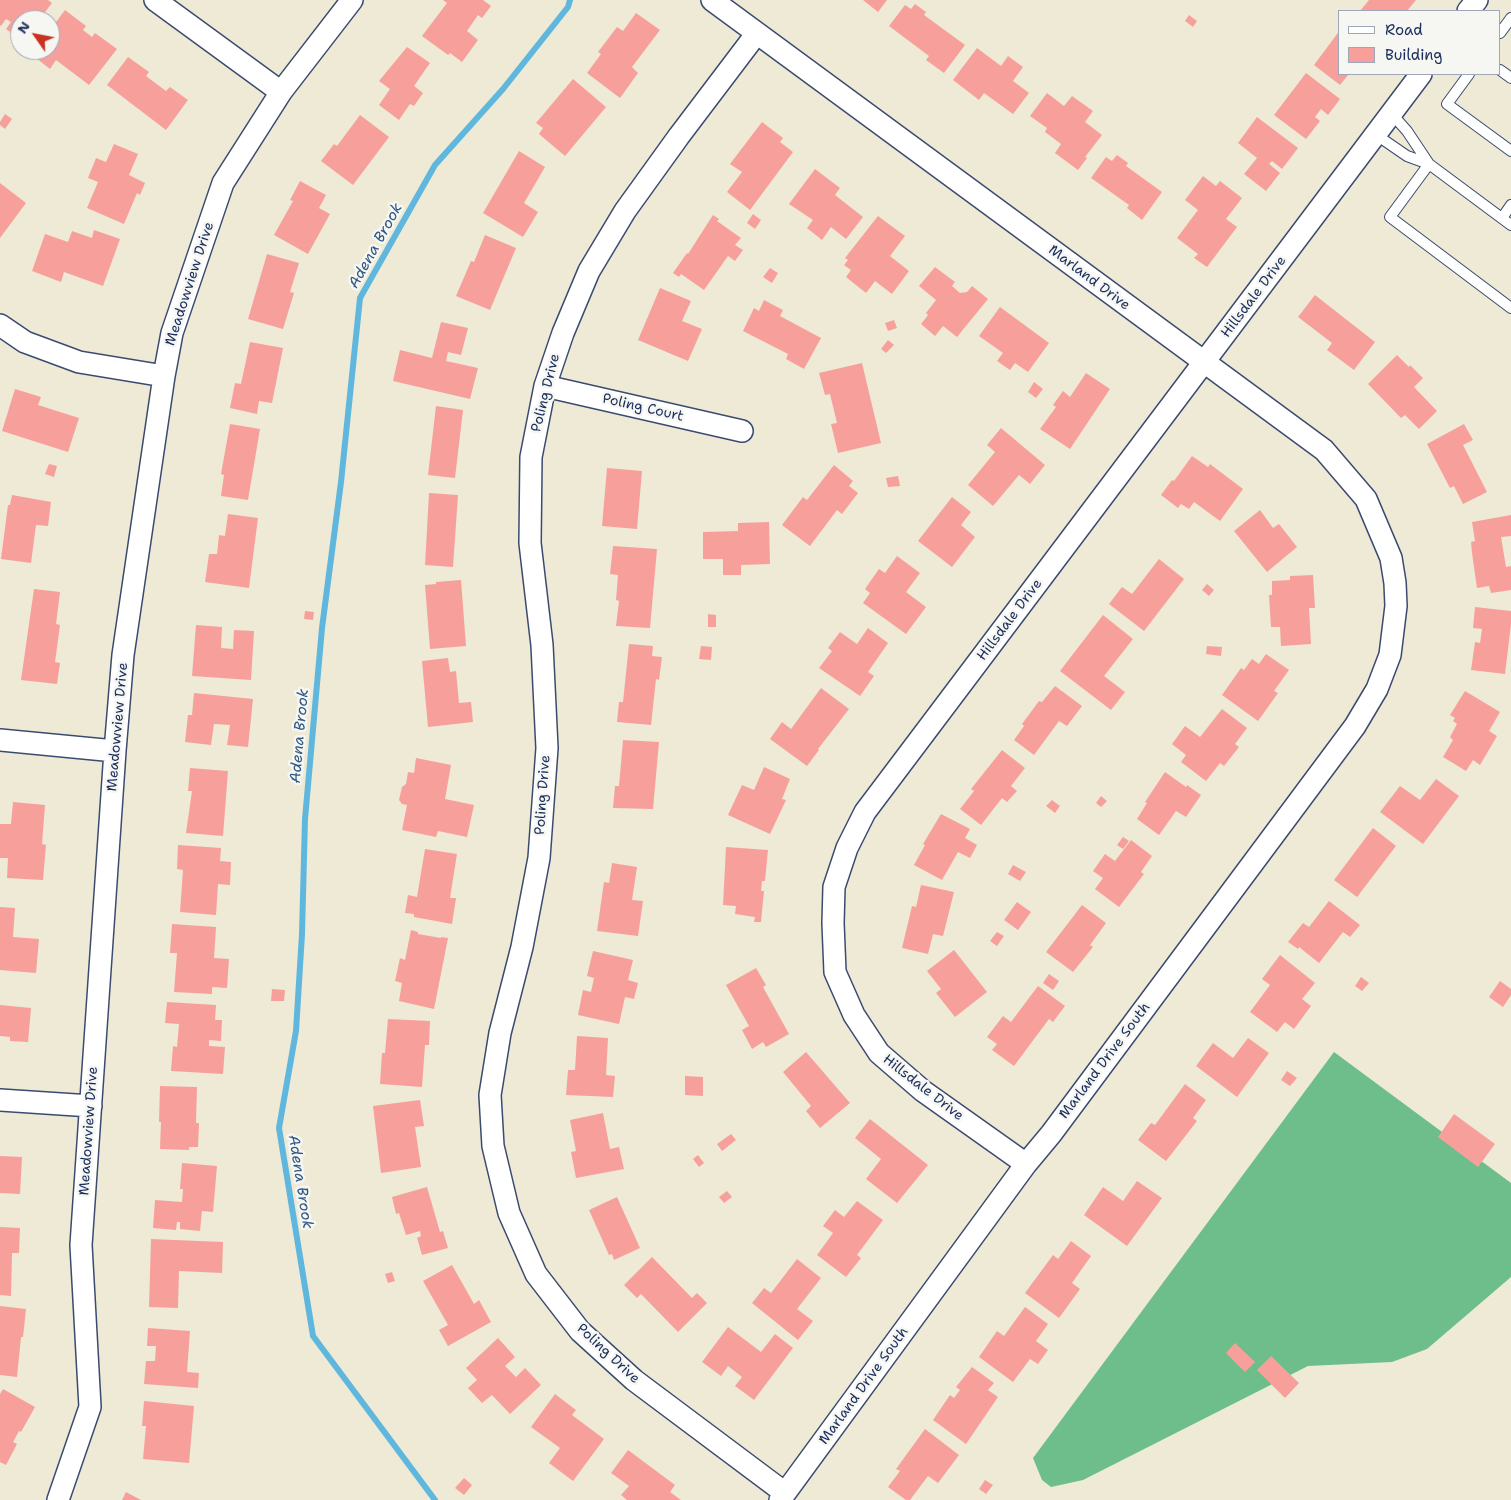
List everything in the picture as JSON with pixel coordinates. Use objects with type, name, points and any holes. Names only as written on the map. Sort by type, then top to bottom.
[{"type":"street","points":[[155,0],[281,92]]},
{"type":"street","name":"Meadowview Drive","points":[[58,1500],[90,1407],[81,1245],[115,751],[124,655],[164,376],[172,333],[223,183],[281,92],[352,0]]},
{"type":"street","name":"Marland Drive","points":[[712,0],[1204,364],[1324,450],[1366,499],[1391,558],[1396,606]]},
{"type":"street","points":[[1469,10],[1477,0]]},
{"type":"street","name":"Poling Drive","points":[[757,33],[684,128],[625,211],[590,270],[563,333],[545,386],[531,457],[530,543],[542,645],[546,748],[539,858],[522,947],[500,1033],[490,1095],[493,1146],[509,1213],[536,1274],[580,1331],[634,1380],[783,1497]]},
{"type":"street","name":"Hillsdale Drive","points":[[1026,1164],[924,1091],[879,1053],[854,1015],[835,972],[834,887],[847,848],[865,812],[1420,75]]},
{"type":"street","points":[[0,325],[25,342],[80,362],[164,376]]},
{"type":"street","name":"Poling Court","points":[[545,386],[742,431]]},
{"type":"street","name":"Marland Drive South","points":[[783,1497],[1026,1164],[1355,726],[1378,689],[1390,655],[1396,606]]},
{"type":"street","points":[[0,740],[115,751]]},
{"type":"street","points":[[0,1100],[90,1106]]},
{"type":"lane","points":[[1501,32],[1511,18]]},
{"type":"lane","points":[[1468,75],[1447,104],[1511,152]]},
{"type":"lane","points":[[1391,113],[1407,131],[1429,164]]},
{"type":"lane","points":[[1375,134],[1407,156],[1429,164],[1511,225]]},
{"type":"lane","points":[[1429,164],[1390,217],[1511,308]]},
{"type":"lane","points":[[1502,218],[1511,206]]},
{"type":"green space","points":[[1334,1052],[1511,1183],[1511,1277],[1427,1349],[1392,1362],[1308,1366],[1083,1480],[1051,1487],[1042,1480],[1033,1458]]},
{"type":"building","points":[[0,0],[48,0],[52,3],[47,10],[10,10],[10,21],[6,19],[0,25]]},
{"type":"building","points":[[443,0],[483,0],[491,6],[482,18],[478,15],[467,31],[478,40],[462,62],[450,53],[448,55],[422,36],[447,3]]},
{"type":"building","points":[[863,0],[887,0],[878,12]]},
{"type":"building","points":[[1369,0],[1416,0],[1408,10],[1361,10]]},
{"type":"building","points":[[915,4],[926,12],[924,15],[965,45],[944,73],[926,60],[929,56],[889,26],[905,5],[911,9]]},
{"type":"building","points":[[65,10],[86,26],[83,30],[92,37],[95,33],[117,49],[89,85],[56,60],[60,60],[60,17]]},
{"type":"building","points":[[636,13],[660,30],[632,67],[638,73],[620,98],[587,73],[601,54],[598,52],[617,27],[623,31]]},
{"type":"building","points":[[1189,15],[1197,21],[1193,27],[1185,21]]},
{"type":"building","points":[[10,23],[10,32],[6,29]]},
{"type":"building","points":[[1338,33],[1338,75],[1348,75],[1340,85],[1314,65]]},
{"type":"building","points":[[407,47],[430,63],[414,86],[423,93],[414,106],[410,104],[399,120],[379,105],[390,89],[379,81]]},
{"type":"building","points":[[977,48],[1001,66],[1008,56],[1023,67],[1013,81],[1029,93],[1013,114],[984,93],[979,100],[953,80]]},
{"type":"building","points":[[128,57],[149,72],[146,76],[166,91],[170,87],[188,100],[166,130],[107,85]]},
{"type":"building","points":[[39,60],[56,60],[50,69]]},
{"type":"building","points":[[1306,73],[1340,99],[1328,115],[1321,109],[1315,117],[1320,121],[1306,139],[1274,115]]},
{"type":"building","points":[[573,79],[606,107],[565,156],[539,134],[543,128],[536,123]]},
{"type":"building","points":[[1047,93],[1064,106],[1072,96],[1093,111],[1085,122],[1102,135],[1085,157],[1087,158],[1078,170],[1055,153],[1061,144],[1045,132],[1047,128],[1030,116]]},
{"type":"building","points":[[5,114],[12,119],[5,129],[0,125],[0,122]]},
{"type":"building","points":[[360,115],[389,137],[353,185],[321,161],[334,144],[337,146]]},
{"type":"building","points":[[1257,117],[1298,148],[1282,169],[1272,161],[1269,164],[1280,173],[1266,191],[1244,174],[1257,158],[1238,143]]},
{"type":"building","points":[[762,122],[783,138],[780,142],[793,152],[750,210],[727,192],[742,172],[730,164]]},
{"type":"building","points":[[114,144],[138,154],[129,175],[145,183],[140,195],[137,193],[124,224],[87,208],[98,182],[88,178],[96,158],[106,162]]},
{"type":"building","points":[[519,151],[545,167],[524,203],[538,212],[523,237],[483,213]]},
{"type":"building","points":[[1117,155],[1128,163],[1126,166],[1162,192],[1142,220],[1127,208],[1129,205],[1091,178],[1106,157],[1112,161]]},
{"type":"building","points":[[815,169],[840,188],[835,195],[863,217],[846,239],[831,227],[822,240],[807,228],[813,220],[789,204]]},
{"type":"building","points":[[1203,176],[1216,186],[1220,181],[1242,198],[1226,219],[1237,227],[1207,267],[1194,258],[1198,254],[1177,238],[1198,210],[1185,200]]},
{"type":"building","points":[[300,181],[326,195],[319,208],[330,214],[308,254],[274,235],[293,201],[290,200]]},
{"type":"building","points":[[0,183],[26,203],[0,238]]},
{"type":"building","points":[[753,214],[761,220],[755,229],[747,223]]},
{"type":"building","points":[[713,215],[719,219],[717,221],[741,238],[735,245],[743,250],[735,261],[728,256],[704,290],[681,274],[679,277],[673,273],[688,254]]},
{"type":"building","points":[[878,216],[905,236],[890,256],[909,271],[892,294],[875,281],[866,293],[846,277],[851,270],[844,265],[848,260],[845,258]]},
{"type":"building","points":[[94,230],[120,239],[103,286],[64,272],[61,282],[32,271],[45,234],[68,242],[72,231],[92,238]]},
{"type":"building","points":[[485,235],[516,248],[490,310],[456,296],[471,261],[474,262]]},
{"type":"building","points":[[267,254],[299,263],[290,292],[294,293],[283,329],[248,319]]},
{"type":"building","points":[[935,267],[955,282],[952,286],[960,293],[967,292],[972,286],[988,299],[957,337],[943,326],[935,336],[921,324],[928,315],[926,313],[936,300],[919,286]]},
{"type":"building","points":[[770,268],[778,273],[772,283],[763,277]]},
{"type":"building","points":[[660,288],[691,301],[682,321],[702,329],[688,361],[638,340]]},
{"type":"building","points":[[1315,295],[1375,342],[1354,370],[1327,350],[1332,343],[1298,317]]},
{"type":"building","points":[[764,300],[783,310],[780,316],[821,338],[804,369],[786,359],[788,354],[743,331],[754,308],[759,311]]},
{"type":"building","points":[[1000,307],[1049,343],[1028,372],[1015,363],[1010,370],[997,361],[1003,353],[979,336]]},
{"type":"building","points":[[894,320],[897,328],[888,331],[885,323]]},
{"type":"building","points":[[441,322],[468,328],[461,355],[448,352],[446,361],[478,368],[470,399],[393,381],[400,350],[432,358]]},
{"type":"building","points":[[888,340],[894,345],[886,353],[881,349]]},
{"type":"building","points":[[250,342],[283,348],[272,403],[259,401],[257,414],[230,408],[235,383],[241,384]]},
{"type":"building","points":[[1397,355],[1423,378],[1414,387],[1437,411],[1419,429],[1405,415],[1401,418],[1368,384]]},
{"type":"building","points":[[862,363],[881,443],[838,453],[831,424],[837,423],[830,394],[825,395],[819,373]]},
{"type":"building","points":[[1086,373],[1110,389],[1070,449],[1040,429],[1056,407],[1053,405],[1063,391],[1070,397]]},
{"type":"building","points":[[1034,382],[1043,389],[1036,398],[1028,392]]},
{"type":"building","points":[[15,389],[41,397],[38,405],[79,418],[68,452],[2,431]]},
{"type":"building","points":[[436,406],[463,410],[455,478],[428,475]]},
{"type":"building","points":[[230,424],[260,429],[248,500],[221,496],[224,475],[221,474]]},
{"type":"building","points":[[1464,424],[1473,440],[1463,445],[1487,492],[1463,504],[1454,486],[1450,488],[1427,444]]},
{"type":"building","points":[[1001,428],[1045,465],[1030,484],[1019,475],[993,506],[968,485],[995,452],[987,445]]},
{"type":"building","points":[[1192,456],[1208,467],[1210,464],[1243,489],[1220,521],[1194,502],[1189,509],[1181,504],[1178,508],[1161,495]]},
{"type":"building","points":[[49,464],[57,466],[54,477],[45,474]]},
{"type":"building","points":[[834,465],[853,481],[849,486],[858,493],[842,514],[837,510],[810,546],[782,525],[803,497],[807,500]]},
{"type":"building","points":[[607,468],[642,471],[637,529],[602,526]]},
{"type":"building","points":[[898,476],[900,486],[888,487],[886,478]]},
{"type":"building","points":[[429,493],[458,495],[453,567],[425,565]]},
{"type":"building","points":[[12,495],[51,502],[48,526],[36,525],[31,563],[1,559],[8,505],[10,505]]},
{"type":"building","points":[[952,497],[971,512],[961,525],[975,537],[952,567],[918,541]]},
{"type":"building","points":[[1260,510],[1273,528],[1279,524],[1297,547],[1267,572],[1234,531]]},
{"type":"building","points":[[228,514],[258,518],[249,588],[205,582],[209,554],[217,554],[219,535],[225,536]]},
{"type":"building","points":[[1511,515],[1511,536],[1501,537],[1506,567],[1511,566],[1511,590],[1491,593],[1489,586],[1477,588],[1471,542],[1475,541],[1472,522]]},
{"type":"building","points":[[769,522],[770,564],[741,565],[741,575],[723,575],[723,559],[703,559],[703,532],[738,531],[738,523]]},
{"type":"building","points":[[613,546],[657,549],[650,628],[616,626],[619,601],[616,600],[618,575],[610,574]]},
{"type":"building","points":[[897,556],[920,573],[906,592],[926,607],[906,634],[863,603],[870,593],[865,589],[879,569],[885,573]]},
{"type":"building","points":[[1159,559],[1184,579],[1144,631],[1109,604],[1122,587],[1132,594]]},
{"type":"building","points":[[1313,575],[1315,608],[1309,608],[1311,644],[1281,646],[1280,627],[1271,627],[1269,595],[1272,595],[1272,581],[1290,580],[1290,576]]},
{"type":"building","points":[[461,580],[466,646],[430,649],[425,585]]},
{"type":"building","points":[[1207,584],[1214,590],[1209,596],[1202,590]]},
{"type":"building","points":[[34,589],[60,592],[56,624],[60,625],[55,662],[60,663],[57,684],[21,680]]},
{"type":"building","points":[[1475,607],[1511,611],[1505,674],[1471,670],[1475,642],[1480,643],[1482,629],[1473,628]]},
{"type":"building","points":[[305,611],[314,612],[313,620],[304,619]]},
{"type":"building","points":[[708,614],[716,615],[716,627],[708,627]]},
{"type":"building","points":[[1103,615],[1133,639],[1104,676],[1125,692],[1111,710],[1060,671]]},
{"type":"building","points":[[196,625],[222,627],[221,648],[233,649],[234,630],[254,631],[251,680],[192,676]]},
{"type":"building","points":[[868,628],[888,643],[868,672],[874,676],[860,696],[819,668],[832,651],[828,648],[840,632],[857,644]]},
{"type":"building","points":[[629,644],[653,646],[652,656],[662,657],[659,680],[656,679],[651,725],[617,722],[619,702],[623,702]]},
{"type":"building","points":[[701,646],[712,647],[711,660],[699,659]]},
{"type":"building","points":[[1207,646],[1222,647],[1221,656],[1206,654]]},
{"type":"building","points":[[1266,654],[1289,670],[1274,691],[1278,693],[1258,721],[1222,695],[1241,668],[1244,670],[1252,659],[1259,664]]},
{"type":"building","points":[[448,658],[450,672],[456,671],[459,703],[471,702],[473,722],[428,727],[422,661]]},
{"type":"building","points":[[1055,686],[1082,706],[1067,726],[1059,721],[1034,755],[1014,740],[1024,726],[1022,724],[1039,701],[1042,702]]},
{"type":"building","points":[[821,688],[849,709],[807,766],[770,739],[782,722],[791,729]]},
{"type":"building","points":[[1465,691],[1500,712],[1489,731],[1497,736],[1480,765],[1473,760],[1466,771],[1443,757],[1453,740],[1450,737],[1457,724],[1453,721],[1455,718],[1450,715]]},
{"type":"building","points":[[194,693],[253,699],[248,747],[227,745],[230,725],[214,724],[211,745],[185,742],[188,715],[192,715]]},
{"type":"building","points":[[1222,709],[1247,728],[1235,744],[1239,747],[1224,766],[1220,763],[1206,781],[1181,762],[1186,755],[1172,744],[1185,726],[1200,737]]},
{"type":"building","points":[[623,740],[659,742],[653,809],[613,808],[615,786],[619,786]]},
{"type":"building","points":[[1002,750],[1025,768],[1011,786],[1017,791],[1007,802],[1002,798],[981,825],[960,809],[974,791],[971,789]]},
{"type":"building","points":[[416,758],[451,765],[445,799],[474,805],[467,837],[438,831],[436,837],[402,830],[407,805],[402,804],[399,800],[402,787],[406,784],[408,772],[414,773]]},
{"type":"building","points":[[764,767],[790,779],[782,799],[786,800],[770,834],[728,815],[742,785],[754,790]]},
{"type":"building","points":[[190,768],[228,771],[223,836],[186,833],[192,791],[188,791]]},
{"type":"building","points":[[1165,772],[1201,795],[1186,817],[1176,811],[1159,835],[1137,819],[1147,803],[1145,802]]},
{"type":"building","points":[[1436,779],[1459,796],[1423,844],[1380,812],[1400,786],[1420,800]]},
{"type":"building","points":[[1101,796],[1107,801],[1101,807],[1096,803]]},
{"type":"building","points":[[1052,800],[1060,806],[1055,813],[1046,806]]},
{"type":"building","points":[[13,802],[45,805],[42,844],[46,845],[43,880],[7,878],[8,858],[0,858],[0,824],[11,824]]},
{"type":"building","points":[[941,814],[970,829],[965,838],[977,845],[970,858],[958,852],[942,880],[914,865],[925,845],[923,844]]},
{"type":"building","points":[[1373,828],[1396,846],[1357,897],[1334,880]]},
{"type":"building","points":[[1123,837],[1129,841],[1123,849],[1117,845]]},
{"type":"building","points":[[1131,840],[1152,856],[1141,872],[1144,874],[1119,907],[1095,889],[1103,878],[1093,871],[1105,854],[1115,861]]},
{"type":"building","points":[[178,845],[221,848],[220,861],[231,862],[230,885],[218,884],[216,915],[180,912],[183,870],[177,869]]},
{"type":"building","points":[[726,847],[768,850],[765,881],[762,881],[761,891],[764,891],[761,922],[754,922],[755,917],[735,914],[736,906],[723,905]]},
{"type":"building","points":[[425,849],[457,854],[450,898],[456,898],[452,924],[414,917],[414,914],[405,913],[408,895],[417,897]]},
{"type":"building","points":[[612,863],[637,867],[632,900],[643,901],[638,936],[597,931],[604,882],[609,883]]},
{"type":"building","points":[[1013,865],[1026,872],[1020,881],[1008,874]]},
{"type":"building","points":[[921,885],[954,892],[943,936],[933,934],[928,954],[902,948],[912,906],[916,907]]},
{"type":"building","points":[[1329,901],[1360,925],[1350,937],[1343,932],[1319,963],[1299,947],[1298,949],[1288,942],[1303,923],[1309,927]]},
{"type":"building","points":[[1017,902],[1031,912],[1018,930],[1004,920]]},
{"type":"building","points":[[1082,905],[1106,923],[1090,945],[1093,947],[1073,972],[1046,952]]},
{"type":"building","points":[[0,907],[15,908],[13,937],[39,939],[36,973],[0,970]]},
{"type":"building","points":[[172,924],[216,927],[214,958],[229,959],[227,988],[212,987],[212,994],[174,992],[177,953],[170,953]]},
{"type":"building","points":[[411,930],[418,932],[418,934],[448,938],[434,1009],[399,1001],[402,983],[395,981],[400,958],[405,960]]},
{"type":"building","points":[[997,932],[1004,936],[997,946],[990,941]]},
{"type":"building","points":[[954,950],[987,992],[955,1017],[936,993],[941,989],[927,971]]},
{"type":"building","points":[[593,951],[633,960],[628,980],[638,983],[634,999],[625,997],[619,1024],[578,1015],[583,990],[591,992],[594,978],[587,976]]},
{"type":"building","points":[[1280,955],[1315,983],[1302,999],[1311,1006],[1294,1029],[1285,1022],[1277,1032],[1250,1012],[1270,985],[1262,979]]},
{"type":"building","points":[[756,968],[766,985],[763,987],[789,1034],[766,1047],[763,1042],[752,1049],[742,1030],[749,1026],[726,985]]},
{"type":"building","points":[[1049,974],[1059,981],[1053,990],[1043,983]]},
{"type":"building","points":[[1361,977],[1369,983],[1362,991],[1355,986]]},
{"type":"building","points":[[1500,981],[1511,989],[1511,995],[1503,1007],[1489,997]]},
{"type":"building","points":[[1038,986],[1065,1006],[1053,1022],[1049,1019],[1014,1066],[992,1050],[997,1044],[987,1037],[1003,1016],[1011,1022]]},
{"type":"building","points":[[272,989],[285,990],[284,1001],[271,1001]]},
{"type":"building","points":[[167,1002],[216,1005],[215,1020],[222,1020],[221,1041],[209,1040],[209,1046],[225,1047],[223,1074],[171,1071],[173,1046],[177,1047],[179,1024],[165,1023]]},
{"type":"building","points":[[0,1005],[31,1008],[28,1042],[10,1041],[10,1037],[0,1036]]},
{"type":"building","points":[[388,1019],[430,1021],[429,1045],[425,1045],[422,1087],[380,1084],[382,1053],[385,1053]]},
{"type":"building","points":[[577,1036],[608,1038],[606,1075],[615,1076],[613,1097],[566,1095],[568,1070],[575,1070]]},
{"type":"building","points":[[1248,1038],[1269,1053],[1237,1097],[1196,1066],[1213,1043],[1233,1058]]},
{"type":"building","points":[[806,1052],[850,1103],[820,1128],[806,1111],[811,1106],[783,1072]]},
{"type":"building","points":[[1287,1071],[1297,1078],[1290,1086],[1281,1080]]},
{"type":"building","points":[[685,1076],[703,1077],[703,1096],[685,1095]]},
{"type":"building","points":[[1185,1084],[1206,1100],[1193,1118],[1197,1121],[1166,1161],[1138,1140],[1151,1123],[1155,1125]]},
{"type":"building","points":[[160,1086],[197,1087],[196,1123],[199,1123],[198,1147],[189,1147],[189,1150],[160,1149]]},
{"type":"building","points":[[420,1100],[424,1126],[415,1127],[421,1167],[381,1173],[373,1106]]},
{"type":"building","points":[[603,1113],[610,1149],[619,1147],[624,1169],[576,1178],[571,1152],[576,1151],[570,1120]]},
{"type":"building","points":[[1454,1114],[1495,1144],[1478,1167],[1438,1137]]},
{"type":"building","points":[[870,1119],[928,1165],[897,1203],[866,1179],[881,1159],[855,1138]]},
{"type":"building","points":[[731,1134],[736,1140],[722,1151],[717,1144]]},
{"type":"building","points":[[698,1155],[704,1163],[699,1167],[693,1159]]},
{"type":"building","points":[[0,1156],[22,1157],[20,1194],[0,1193]]},
{"type":"building","points":[[182,1163],[217,1166],[213,1212],[202,1211],[200,1231],[180,1229],[180,1222],[177,1222],[176,1230],[153,1228],[155,1200],[182,1202],[183,1189],[180,1189]]},
{"type":"building","points":[[1137,1181],[1162,1198],[1127,1246],[1084,1215],[1103,1187],[1123,1201]]},
{"type":"building","points":[[427,1187],[440,1232],[443,1231],[448,1248],[422,1255],[417,1238],[421,1236],[420,1231],[406,1235],[399,1213],[396,1214],[392,1197]]},
{"type":"building","points":[[727,1191],[732,1197],[724,1203],[719,1197]]},
{"type":"building","points":[[617,1197],[640,1248],[614,1260],[612,1254],[609,1255],[589,1210]]},
{"type":"building","points":[[857,1201],[883,1220],[857,1255],[861,1258],[846,1277],[817,1255],[833,1233],[823,1226],[835,1210],[844,1217]]},
{"type":"building","points":[[0,1227],[20,1228],[19,1253],[12,1253],[11,1296],[0,1295]]},
{"type":"building","points":[[151,1239],[223,1242],[222,1273],[179,1271],[178,1308],[149,1307]]},
{"type":"building","points":[[1071,1241],[1091,1256],[1072,1283],[1080,1289],[1059,1318],[1025,1293],[1053,1255],[1058,1259]]},
{"type":"building","points":[[652,1257],[692,1298],[697,1293],[707,1303],[678,1332],[641,1294],[637,1298],[624,1285]]},
{"type":"building","points":[[797,1259],[821,1278],[797,1309],[813,1321],[798,1340],[752,1303],[764,1288],[771,1293]]},
{"type":"building","points":[[452,1265],[474,1304],[479,1300],[491,1322],[448,1346],[439,1330],[448,1325],[423,1281]]},
{"type":"building","points":[[392,1272],[395,1281],[388,1283],[385,1274]]},
{"type":"building","points":[[0,1306],[26,1309],[17,1377],[0,1375]]},
{"type":"building","points":[[1025,1307],[1048,1324],[1036,1341],[1048,1350],[1038,1364],[1030,1359],[1013,1382],[979,1357],[997,1331],[1004,1336]]},
{"type":"building","points":[[728,1327],[761,1352],[775,1334],[793,1348],[754,1400],[735,1386],[742,1377],[728,1366],[721,1376],[702,1362]]},
{"type":"building","points":[[148,1328],[190,1331],[187,1372],[199,1373],[198,1388],[144,1384],[146,1361],[155,1361],[156,1346],[147,1346]]},
{"type":"building","points":[[498,1338],[515,1357],[505,1366],[516,1377],[525,1368],[541,1385],[510,1414],[492,1395],[482,1403],[468,1388],[477,1380],[466,1368]]},
{"type":"building","points":[[1235,1343],[1255,1362],[1245,1372],[1226,1353]]},
{"type":"building","points":[[1271,1356],[1299,1383],[1285,1398],[1257,1370]]},
{"type":"building","points":[[972,1367],[994,1383],[988,1390],[998,1397],[966,1444],[933,1420],[950,1395],[954,1398],[960,1390],[956,1387]]},
{"type":"building","points":[[3,1389],[35,1407],[13,1442],[17,1444],[6,1465],[0,1462],[0,1394]]},
{"type":"building","points":[[555,1394],[576,1410],[572,1415],[604,1439],[573,1481],[549,1463],[560,1448],[531,1427]]},
{"type":"building","points":[[144,1401],[194,1406],[189,1463],[143,1459],[146,1426],[142,1426]]},
{"type":"building","points":[[925,1429],[959,1455],[938,1483],[928,1476],[910,1500],[906,1500],[888,1487],[900,1471],[896,1469]]},
{"type":"building","points":[[628,1450],[675,1485],[670,1492],[681,1500],[627,1500],[621,1495],[629,1486],[611,1473]]},
{"type":"building","points":[[464,1478],[472,1485],[464,1495],[455,1488]]},
{"type":"building","points":[[985,1480],[993,1485],[986,1494],[979,1489]]},
{"type":"building","points":[[126,1492],[141,1500],[122,1500]]},
{"type":"waterway","name":"Adena Brook","points":[[435,1500],[313,1336],[279,1128],[296,1031],[302,934],[305,819],[322,628],[341,482],[360,298],[435,165],[503,89],[568,7],[570,0]]}]
